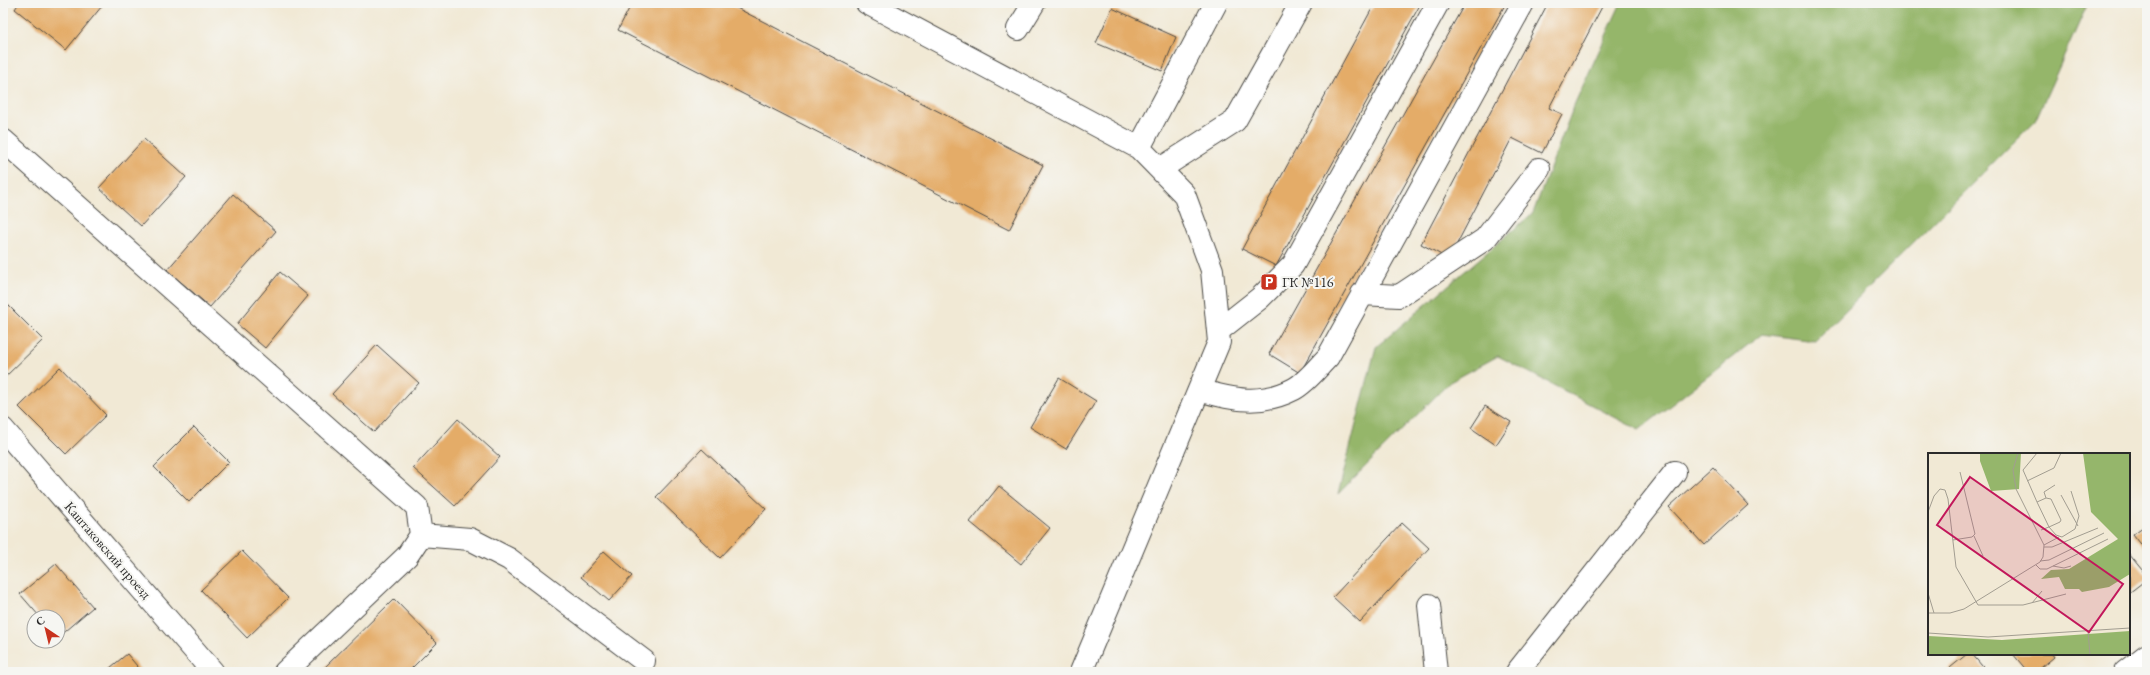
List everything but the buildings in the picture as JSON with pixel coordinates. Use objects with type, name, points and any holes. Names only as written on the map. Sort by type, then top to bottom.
[{"type":"street","points":[[867,3],[1139,148],[1184,194],[1212,270],[1219,342],[1080,672]]},
{"type":"street","points":[[1018,29],[1034,3]]},
{"type":"street","points":[[1139,148],[1216,3]]},
{"type":"street","points":[[1160,169],[1235,121],[1301,3]]},
{"type":"street","points":[[1218,331],[1260,298],[1293,265],[1438,3]]},
{"type":"street","points":[[1199,390],[1236,400],[1264,399],[1296,388],[1328,357],[1523,3]]},
{"type":"street","points":[[3,140],[417,507],[421,535],[407,556],[285,672]]},
{"type":"street","points":[[1362,294],[1399,296],[1485,239],[1539,169]]},
{"type":"street","name":"Каштаковский проезд","points":[[3,429],[213,672]]},
{"type":"street","points":[[1517,672],[1675,472]]},
{"type":"street","points":[[421,535],[470,539],[509,559],[644,661]]},
{"type":"street","points":[[1429,604],[1436,672]]},
{"type":"street","points":[[2127,671],[2147,654]]},
{"type":"green space","points":[[1621,3],[2088,3],[2035,121],[1815,341],[1762,334],[1639,430],[1498,356],[1450,382],[1338,494],[1376,347],[1533,213],[1575,103]]},
{"type":"place","name":"ГК №116","points":[[1269,282]]}]
